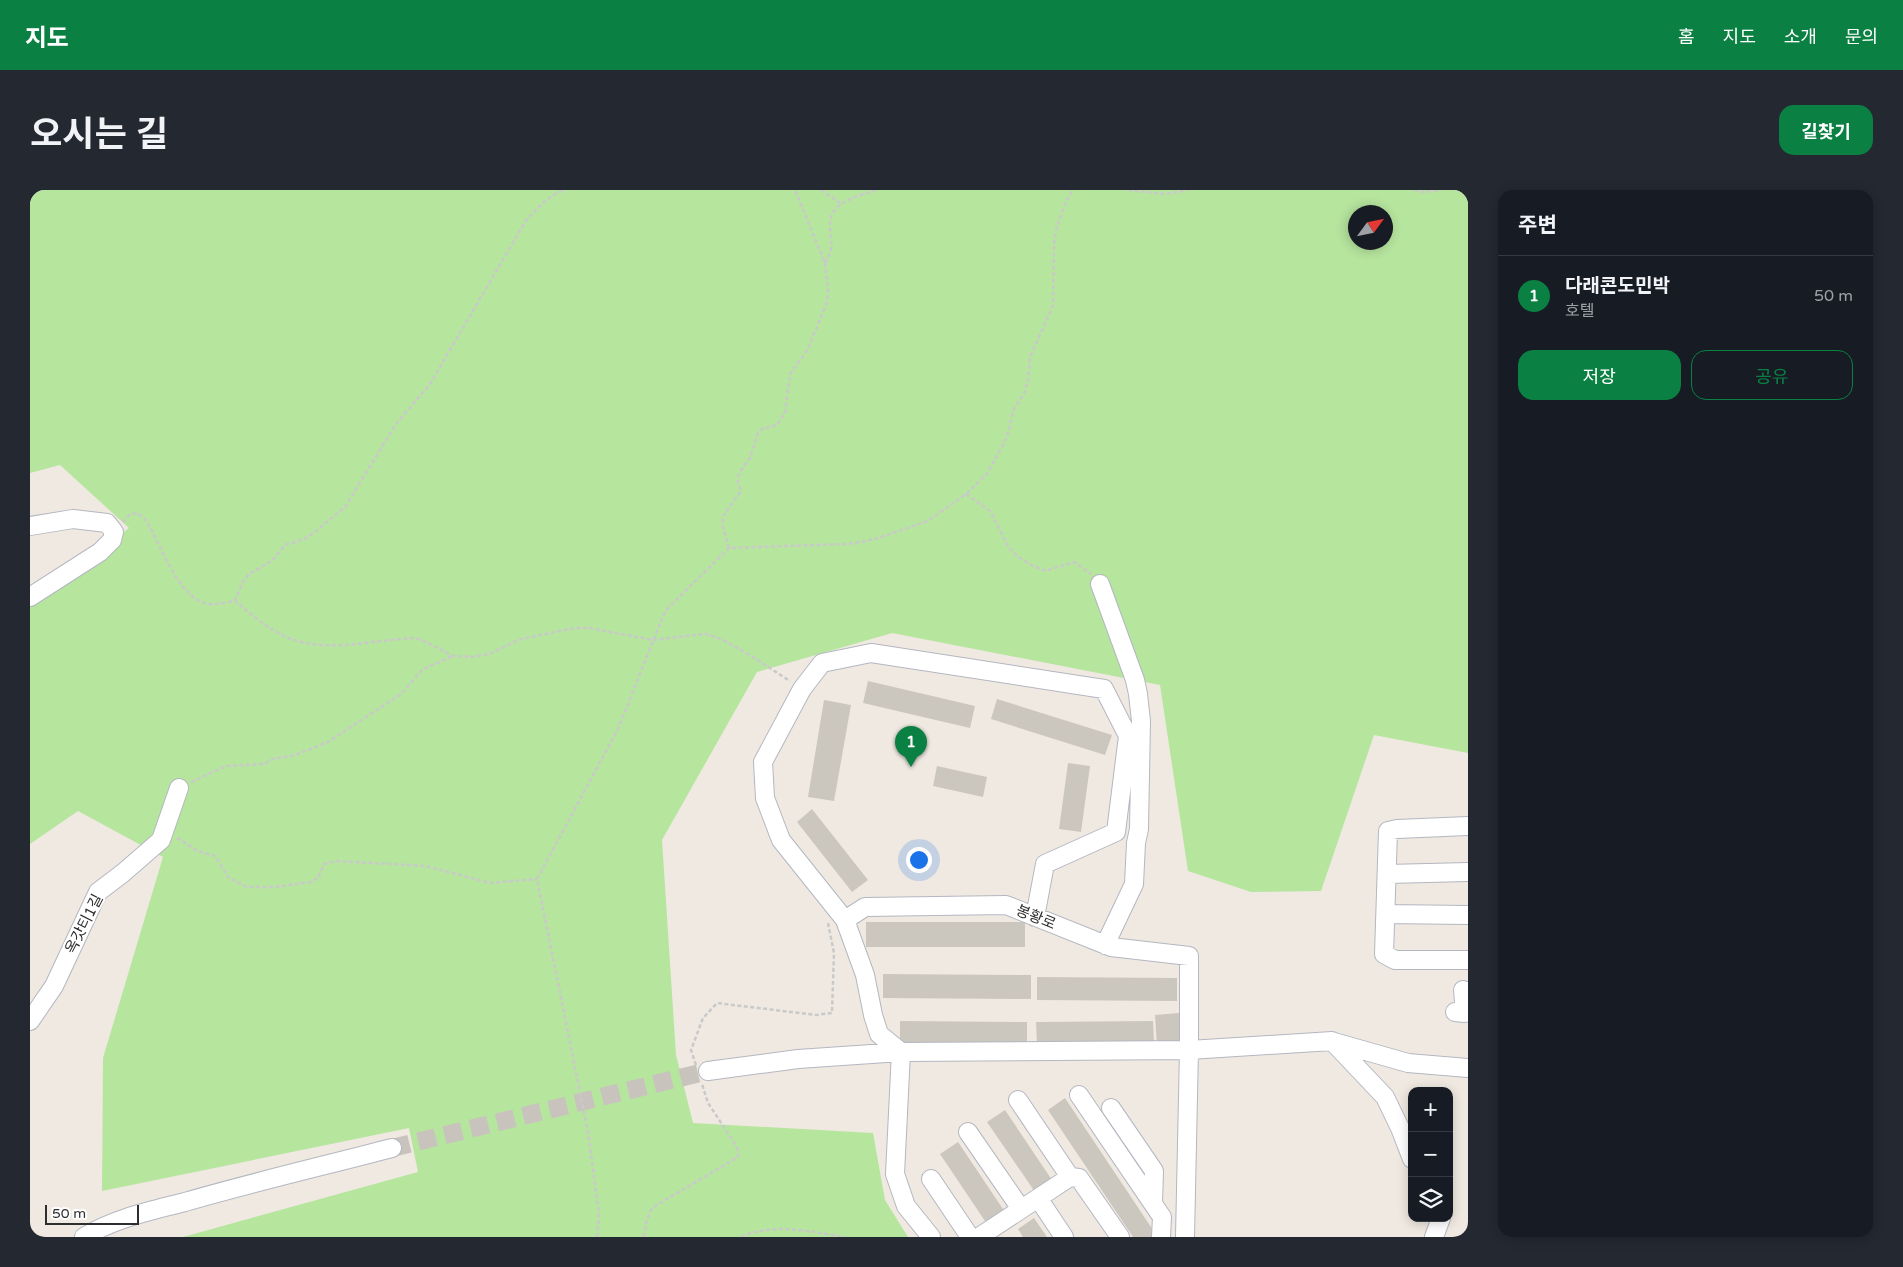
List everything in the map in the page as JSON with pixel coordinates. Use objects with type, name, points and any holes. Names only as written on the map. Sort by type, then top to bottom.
[{"type":"street","points":[[30,526],[73,519],[107,524],[113,536],[100,552],[30,597]]},
{"type":"street","points":[[1100,584],[1135,680],[1141,722],[1139,829],[1136,843],[1134,884],[1106,944]]},
{"type":"street","points":[[901,1052],[879,1034],[865,975],[845,920],[782,840],[765,798],[763,762],[802,689],[822,663],[871,653],[1104,689],[1128,736],[1116,832],[1045,864],[1035,916]]},
{"type":"street","name":"옥갓티1길","points":[[30,1021],[54,986],[98,892],[161,840],[178,788]]},
{"type":"street","points":[[1468,826],[1388,831],[1384,954],[1395,960],[1468,960]]},
{"type":"street","points":[[1387,874],[1468,872]]},
{"type":"street","name":"봉황로","points":[[845,920],[865,907],[1006,905],[1111,947],[1189,956],[1189,1050]]},
{"type":"street","points":[[1386,914],[1468,915]]},
{"type":"street","points":[[1455,1012],[1465,1013],[1463,990],[1468,992]]},
{"type":"street","points":[[708,1071],[798,1059],[901,1052],[1189,1050],[1332,1041],[1408,1063],[1468,1068]]},
{"type":"street","points":[[1332,1041],[1385,1097],[1408,1149]]},
{"type":"street","points":[[1185,1237],[1189,1050]]},
{"type":"street","points":[[901,1052],[895,1174],[906,1206],[931,1237]]},
{"type":"street","points":[[1079,1095],[1162,1217],[1161,1237]]},
{"type":"street","points":[[1018,1100],[1070,1177]]},
{"type":"street","points":[[1111,1108],[1154,1171],[1153,1203]]},
{"type":"street","points":[[968,1132],[1021,1209]]},
{"type":"street","points":[[84,1237],[102,1226],[131,1217],[223,1191],[392,1148]]},
{"type":"street","points":[[989,1234],[1021,1209],[1070,1177],[1079,1178],[1120,1237]]},
{"type":"street","points":[[931,1179],[970,1237]]},
{"type":"street","points":[[1038,1198],[1064,1237]]},
{"type":"street","points":[[1434,1237],[1440,1222]]},
{"type":"path","points":[[235,601],[242,583],[249,574],[273,560],[285,545],[304,539],[315,532],[345,507],[396,424],[430,384],[525,222],[552,195],[564,190]]},
{"type":"path","points":[[730,548],[723,528],[722,517],[741,491],[738,482],[739,473],[750,458],[758,434],[762,429],[776,425],[785,413],[790,374],[807,351],[827,302],[828,289],[825,263],[795,190]]},
{"type":"path","points":[[821,190],[840,203]]},
{"type":"path","points":[[825,263],[832,246],[830,220],[840,203],[876,190]]},
{"type":"path","points":[[596,1237],[599,1214],[588,1132],[537,879],[618,729],[663,616],[668,608],[730,548],[862,542],[928,521],[966,494],[987,474],[995,462],[1009,430],[1013,411],[1025,391],[1030,357],[1053,306],[1056,230],[1066,201],[1073,190]]},
{"type":"path","points":[[1128,190],[1165,194],[1188,190]]},
{"type":"path","points":[[1414,190],[1425,192],[1441,190]]},
{"type":"path","points":[[966,494],[990,511],[1008,546],[1017,556],[1033,566],[1046,571],[1069,563],[1078,564],[1086,569],[1100,584]]},
{"type":"path","points":[[113,536],[129,515],[137,513],[141,515],[150,526],[177,578],[190,593],[207,604],[235,601],[276,632],[315,645],[334,647],[414,638],[453,656],[481,657],[521,639],[575,628],[589,628],[653,640],[697,634],[712,635],[802,689]]},
{"type":"path","points":[[178,788],[226,766],[264,764],[273,759],[295,755],[328,742],[401,694],[423,669],[453,656]]},
{"type":"path","points":[[163,834],[178,838],[198,851],[215,856],[229,878],[239,884],[252,888],[311,882],[318,878],[324,864],[335,861],[426,866],[490,882],[537,879]]},
{"type":"path","points":[[741,1237],[757,1232],[784,1229],[845,1237]]},
{"type":"green space","points":[[30,190],[1468,190],[1468,753],[1374,735],[1321,891],[1251,892],[1188,871],[1160,685],[892,633],[757,672],[662,840],[676,1055],[693,1123],[873,1133],[885,1200],[908,1237],[183,1237],[418,1172],[409,1128],[102,1191],[103,1058],[163,857],[78,811],[30,844],[30,606],[129,528],[60,465],[30,473]]},
{"type":"building","points":[[868,681],[975,706],[970,728],[863,703]]},
{"type":"building","points":[[997,699],[1112,735],[1105,755],[991,719]]},
{"type":"building","points":[[824,700],[851,705],[834,801],[808,797]]},
{"type":"building","points":[[1068,763],[1090,766],[1081,832],[1059,829]]},
{"type":"building","points":[[937,766],[987,777],[983,797],[933,786]]},
{"type":"building","points":[[812,809],[868,880],[852,892],[797,822]]},
{"type":"building","points":[[866,922],[1025,922],[1025,947],[866,947]]},
{"type":"building","points":[[883,974],[1031,975],[1031,999],[883,998]]},
{"type":"building","points":[[1037,977],[1177,978],[1177,1001],[1037,1000]]},
{"type":"building","points":[[1179,1013],[1181,1045],[1157,1046],[1155,1015]]},
{"type":"building","points":[[900,1021],[1027,1022],[1027,1044],[900,1043]]},
{"type":"building","points":[[1153,1021],[1154,1043],[1037,1044],[1036,1022]]},
{"type":"building","points":[[1065,1098],[1157,1236],[1133,1237],[1048,1110]]},
{"type":"building","points":[[1005,1110],[1052,1180],[1035,1192],[987,1122]]},
{"type":"building","points":[[958,1142],[1005,1212],[987,1224],[940,1154]]},
{"type":"building","points":[[1034,1218],[1047,1237],[1023,1237],[1018,1229]]},
{"type":"tunnel","points":[[392,1148],[708,1071]]},
{"type":"place","name":"다래콘도민박","points":[[911,767]]}]
